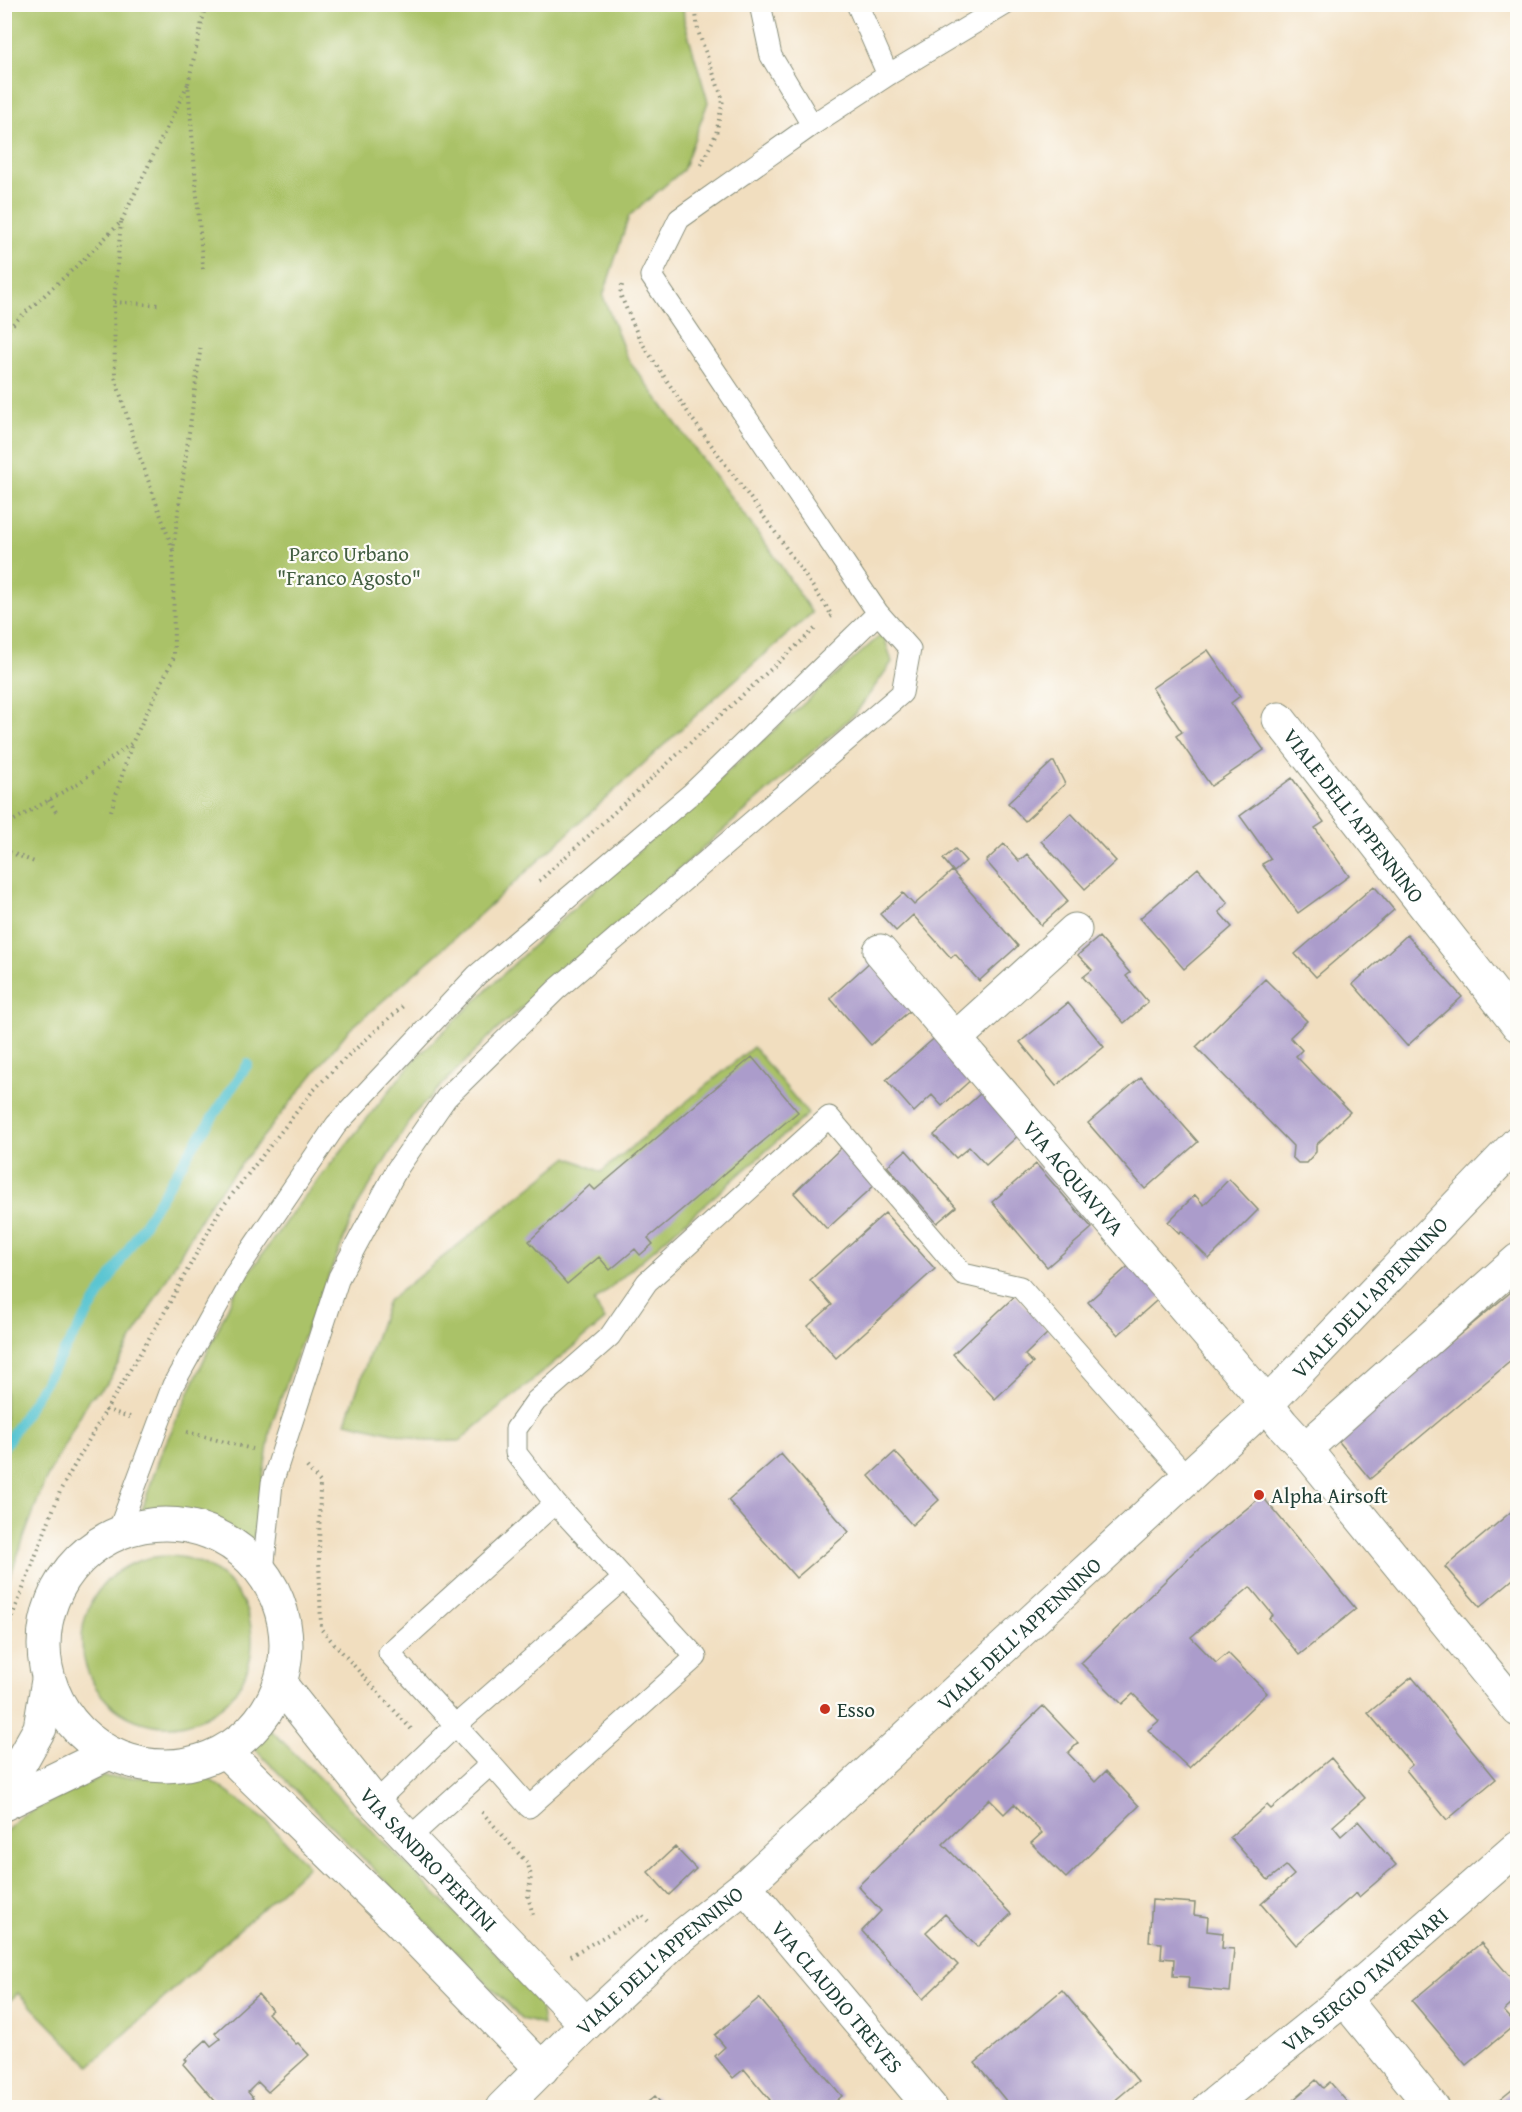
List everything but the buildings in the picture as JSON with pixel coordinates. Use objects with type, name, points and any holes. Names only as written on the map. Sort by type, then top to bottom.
[{"type":"street","name":"VIALE DELL'APPENNINO","points":[[1279,719],[1518,1025]]},
{"type":"street","points":[[955,1039],[1075,930]]},
{"type":"street","name":"VIA ACQUAVIVA","points":[[880,951],[1258,1393],[1518,1710]]},
{"type":"street","name":"VIALE DELL'APPENNINO","points":[[502,2108],[586,2024],[672,1944],[745,1886],[1266,1405],[1518,1142]]},
{"type":"street","points":[[1305,1449],[1518,1260]]},
{"type":"street","points":[[157,1524],[197,1528],[234,1545],[263,1572],[281,1607],[287,1646],[280,1684],[267,1710],[255,1726],[225,1751],[187,1765],[146,1766],[109,1753],[82,1734],[61,1710],[48,1680],[43,1645],[44,1633],[48,1609],[63,1577],[87,1551],[118,1532],[157,1524]]},
{"type":"street","points":[[4,1792],[40,1728],[48,1680]]},
{"type":"street","name":"VIA SANDRO PERTINI","points":[[280,1684],[375,1803],[586,2024]]},
{"type":"street","points":[[225,1751],[396,1918],[542,2069]]},
{"type":"street","points":[[4,1804],[109,1753]]},
{"type":"street","name":"VIA SERGIO TAVERNARI","points":[[1209,2108],[1344,1999],[1518,1847]]},
{"type":"street","name":"VIA CLAUDIO TREVES","points":[[745,1886],[931,2108]]},
{"type":"street","points":[[1344,1999],[1433,2108]]},
{"type":"lane","points":[[760,4],[771,56],[812,125]]},
{"type":"lane","points":[[857,4],[888,75]]},
{"type":"lane","points":[[263,1572],[272,1483],[339,1277],[397,1169],[446,1098],[556,990],[902,693],[910,649],[878,613],[651,276],[679,219],[812,125],[888,75],[1006,4]]},
{"type":"lane","points":[[118,1532],[173,1385],[236,1272],[336,1125],[477,975],[692,793],[878,613]]},
{"type":"lane","points":[[555,1503],[389,1653],[529,1807],[696,1657],[555,1503],[516,1453],[516,1429],[536,1401],[610,1336],[647,1282],[829,1117],[963,1274],[1020,1287],[1187,1477]]},
{"type":"lane","points":[[375,1803],[455,1726],[624,1578]]},
{"type":"lane","points":[[409,1838],[491,1764]]},
{"type":"path","points":[[4,332],[121,222],[188,84],[206,4]]},
{"type":"path","points":[[188,84],[203,269]]},
{"type":"path","points":[[121,222],[114,302],[115,376],[137,448],[173,550]]},
{"type":"path","points":[[114,302],[159,305]]},
{"type":"path","points":[[111,811],[132,743],[174,657],[173,550],[201,345]]},
{"type":"path","points":[[4,826],[80,782],[132,743]]},
{"type":"path","points":[[49,800],[56,812]]},
{"type":"path","points":[[4,850],[37,863]]},
{"type":"path","points":[[4,1646],[15,1610],[61,1489],[106,1410]]},
{"type":"green space","name":"Parco Urbano \"Franco Agosto\"","points":[[5,4],[683,5],[684,20],[708,102],[683,170],[629,216],[603,296],[627,358],[771,551],[812,613],[718,695],[437,954],[348,1031],[209,1204],[106,1385],[89,1399],[44,1483],[5,1590]]},
{"type":"green space","points":[[883,633],[892,662],[856,713],[490,1036],[413,1115],[357,1207],[300,1345],[271,1426],[253,1542],[219,1524],[192,1514],[141,1513],[160,1456],[234,1294],[291,1214],[413,1061],[545,934]]},
{"type":"green space","points":[[753,1047],[808,1114],[594,1302],[605,1320],[459,1441],[427,1441],[346,1422],[388,1301],[568,1157],[601,1172]]},
{"type":"green space","points":[[167,1556],[199,1563],[214,1570],[227,1581],[238,1594],[245,1609],[252,1641],[245,1673],[238,1688],[227,1701],[214,1712],[199,1719],[167,1726],[135,1719],[120,1712],[107,1701],[96,1688],[89,1673],[82,1641],[89,1609],[96,1594],[107,1581],[120,1570],[135,1563]]},
{"type":"green space","points":[[264,1727],[273,1732],[536,1994],[543,2025],[522,2019],[254,1748],[252,1742],[254,1732]]},
{"type":"green space","points":[[101,1777],[208,1778],[268,1822],[308,1866],[90,2066],[18,1993],[5,2005],[4,1833],[23,1815]]},
{"type":"waterway","points":[[4,1447],[188,1154],[248,1064]]},
{"type":"place","name":"Alpha Airsoft","points":[[1259,1495]]},
{"type":"place","name":"Esso","points":[[825,1709]]}]
